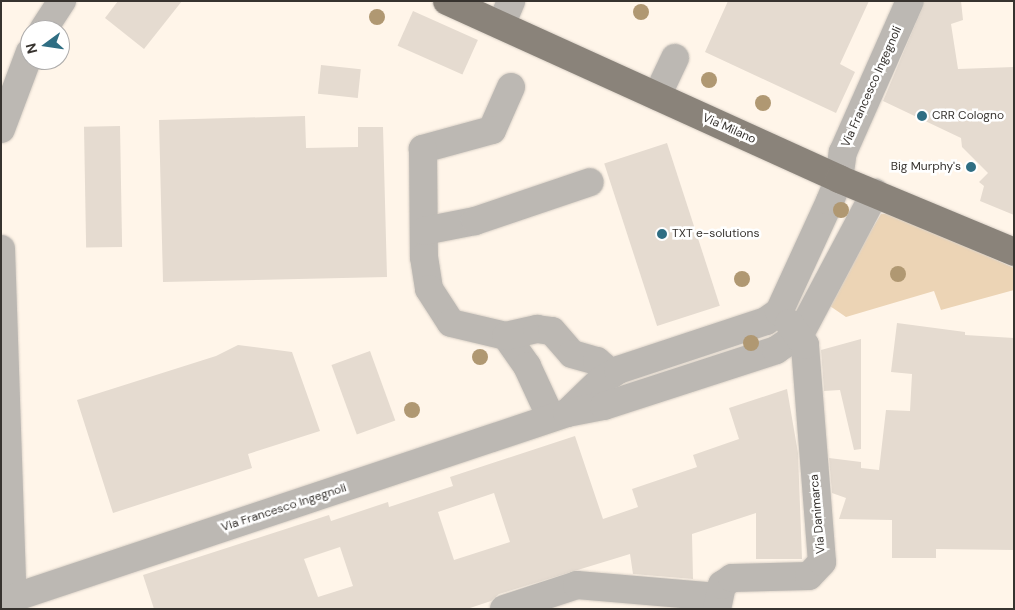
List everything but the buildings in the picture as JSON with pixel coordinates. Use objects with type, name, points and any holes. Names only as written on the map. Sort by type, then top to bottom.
[{"type":"main road","name":"Via Milano","points":[[447,1],[506,13],[657,96],[839,179],[1014,252]]},
{"type":"street","points":[[50,20],[62,1]]},
{"type":"street","name":"Via Francesco Ingegnoli","points":[[559,416],[600,381],[612,374],[766,322],[779,312],[839,179],[843,152],[910,1]]},
{"type":"street","points":[[657,96],[675,58]]},
{"type":"street","points":[[1,128],[23,70]]},
{"type":"street","points":[[511,87],[492,130],[423,149],[424,231],[429,289],[451,323],[506,336],[537,329],[552,331],[572,354],[597,361],[612,374]]},
{"type":"street","points":[[424,231],[476,221],[590,182]]},
{"type":"street","name":"Via Francesco Ingegnoli","points":[[9,603],[559,416],[604,406],[776,350],[800,334],[875,193]]},
{"type":"street","points":[[1,249],[9,603]]},
{"type":"street","points":[[779,312],[800,334]]},
{"type":"street","name":"Via Danimarca","points":[[717,603],[722,585],[732,578],[809,576],[822,562],[805,345],[800,334]]},
{"type":"street","points":[[506,336],[559,416]]},
{"type":"street","points":[[504,609],[577,585],[717,603]]},
{"type":"shaded area","points":[[881,214],[895,214],[1014,268],[1014,290],[941,310],[934,291],[846,317],[827,304]]},
{"type":"place","name":"CRR Cologno","points":[[922,116]]},
{"type":"place","name":"Big Murphy's","points":[[971,167]]},
{"type":"place","name":"TXT e-solutions","points":[[662,234]]}]
